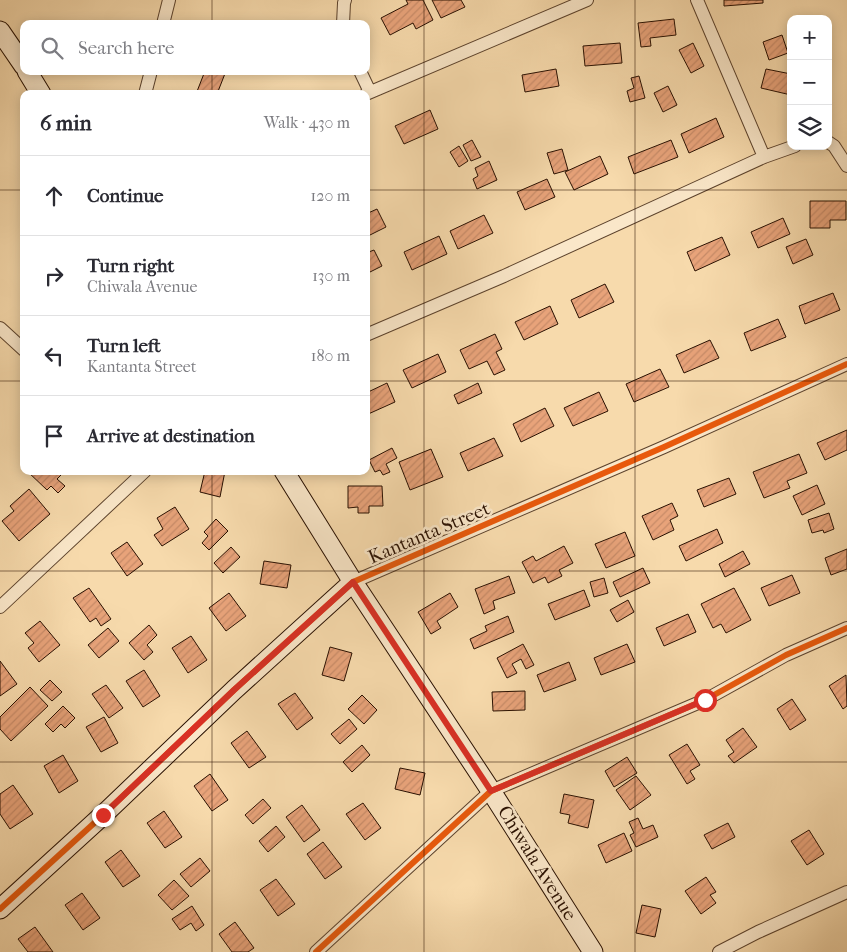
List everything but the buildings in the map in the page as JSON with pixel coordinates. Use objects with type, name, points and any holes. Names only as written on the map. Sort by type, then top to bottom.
[{"type":"main road","points":[[0,31],[20,60]]},
{"type":"main road","points":[[29,75],[39,90]]},
{"type":"main road","name":"Chiwala Avenue","points":[[286,475],[353,582],[491,791],[594,952]]},
{"type":"main road","name":"Kantanta Street","points":[[0,909],[103,815],[234,690],[353,582]]},
{"type":"street","points":[[164,20],[169,0]]},
{"type":"street","points":[[343,20],[345,0]]},
{"type":"street","points":[[370,92],[587,0]]},
{"type":"street","points":[[697,0],[764,157]]},
{"type":"street","points":[[146,90],[150,75]]},
{"type":"street","points":[[361,75],[367,90]]},
{"type":"street","points":[[832,145],[847,166]]},
{"type":"street","points":[[370,334],[504,276],[764,157],[787,149]]},
{"type":"street","points":[[0,328],[20,346]]},
{"type":"street","name":"Kantanta Street","points":[[353,582],[664,447],[847,364]]},
{"type":"street","points":[[0,607],[142,475]]},
{"type":"street","points":[[316,952],[491,791],[705,700],[786,655],[847,628]]},
{"type":"street","points":[[718,952],[847,892]]},
{"type":"cycle path","points":[[0,909],[103,815],[234,690],[353,582],[664,447],[847,364]]},
{"type":"cycle path","points":[[316,952],[491,791],[705,700],[786,655],[847,628]]},
{"type":"route","points":[[103,815],[234,690],[353,582],[491,791],[705,700]]}]
